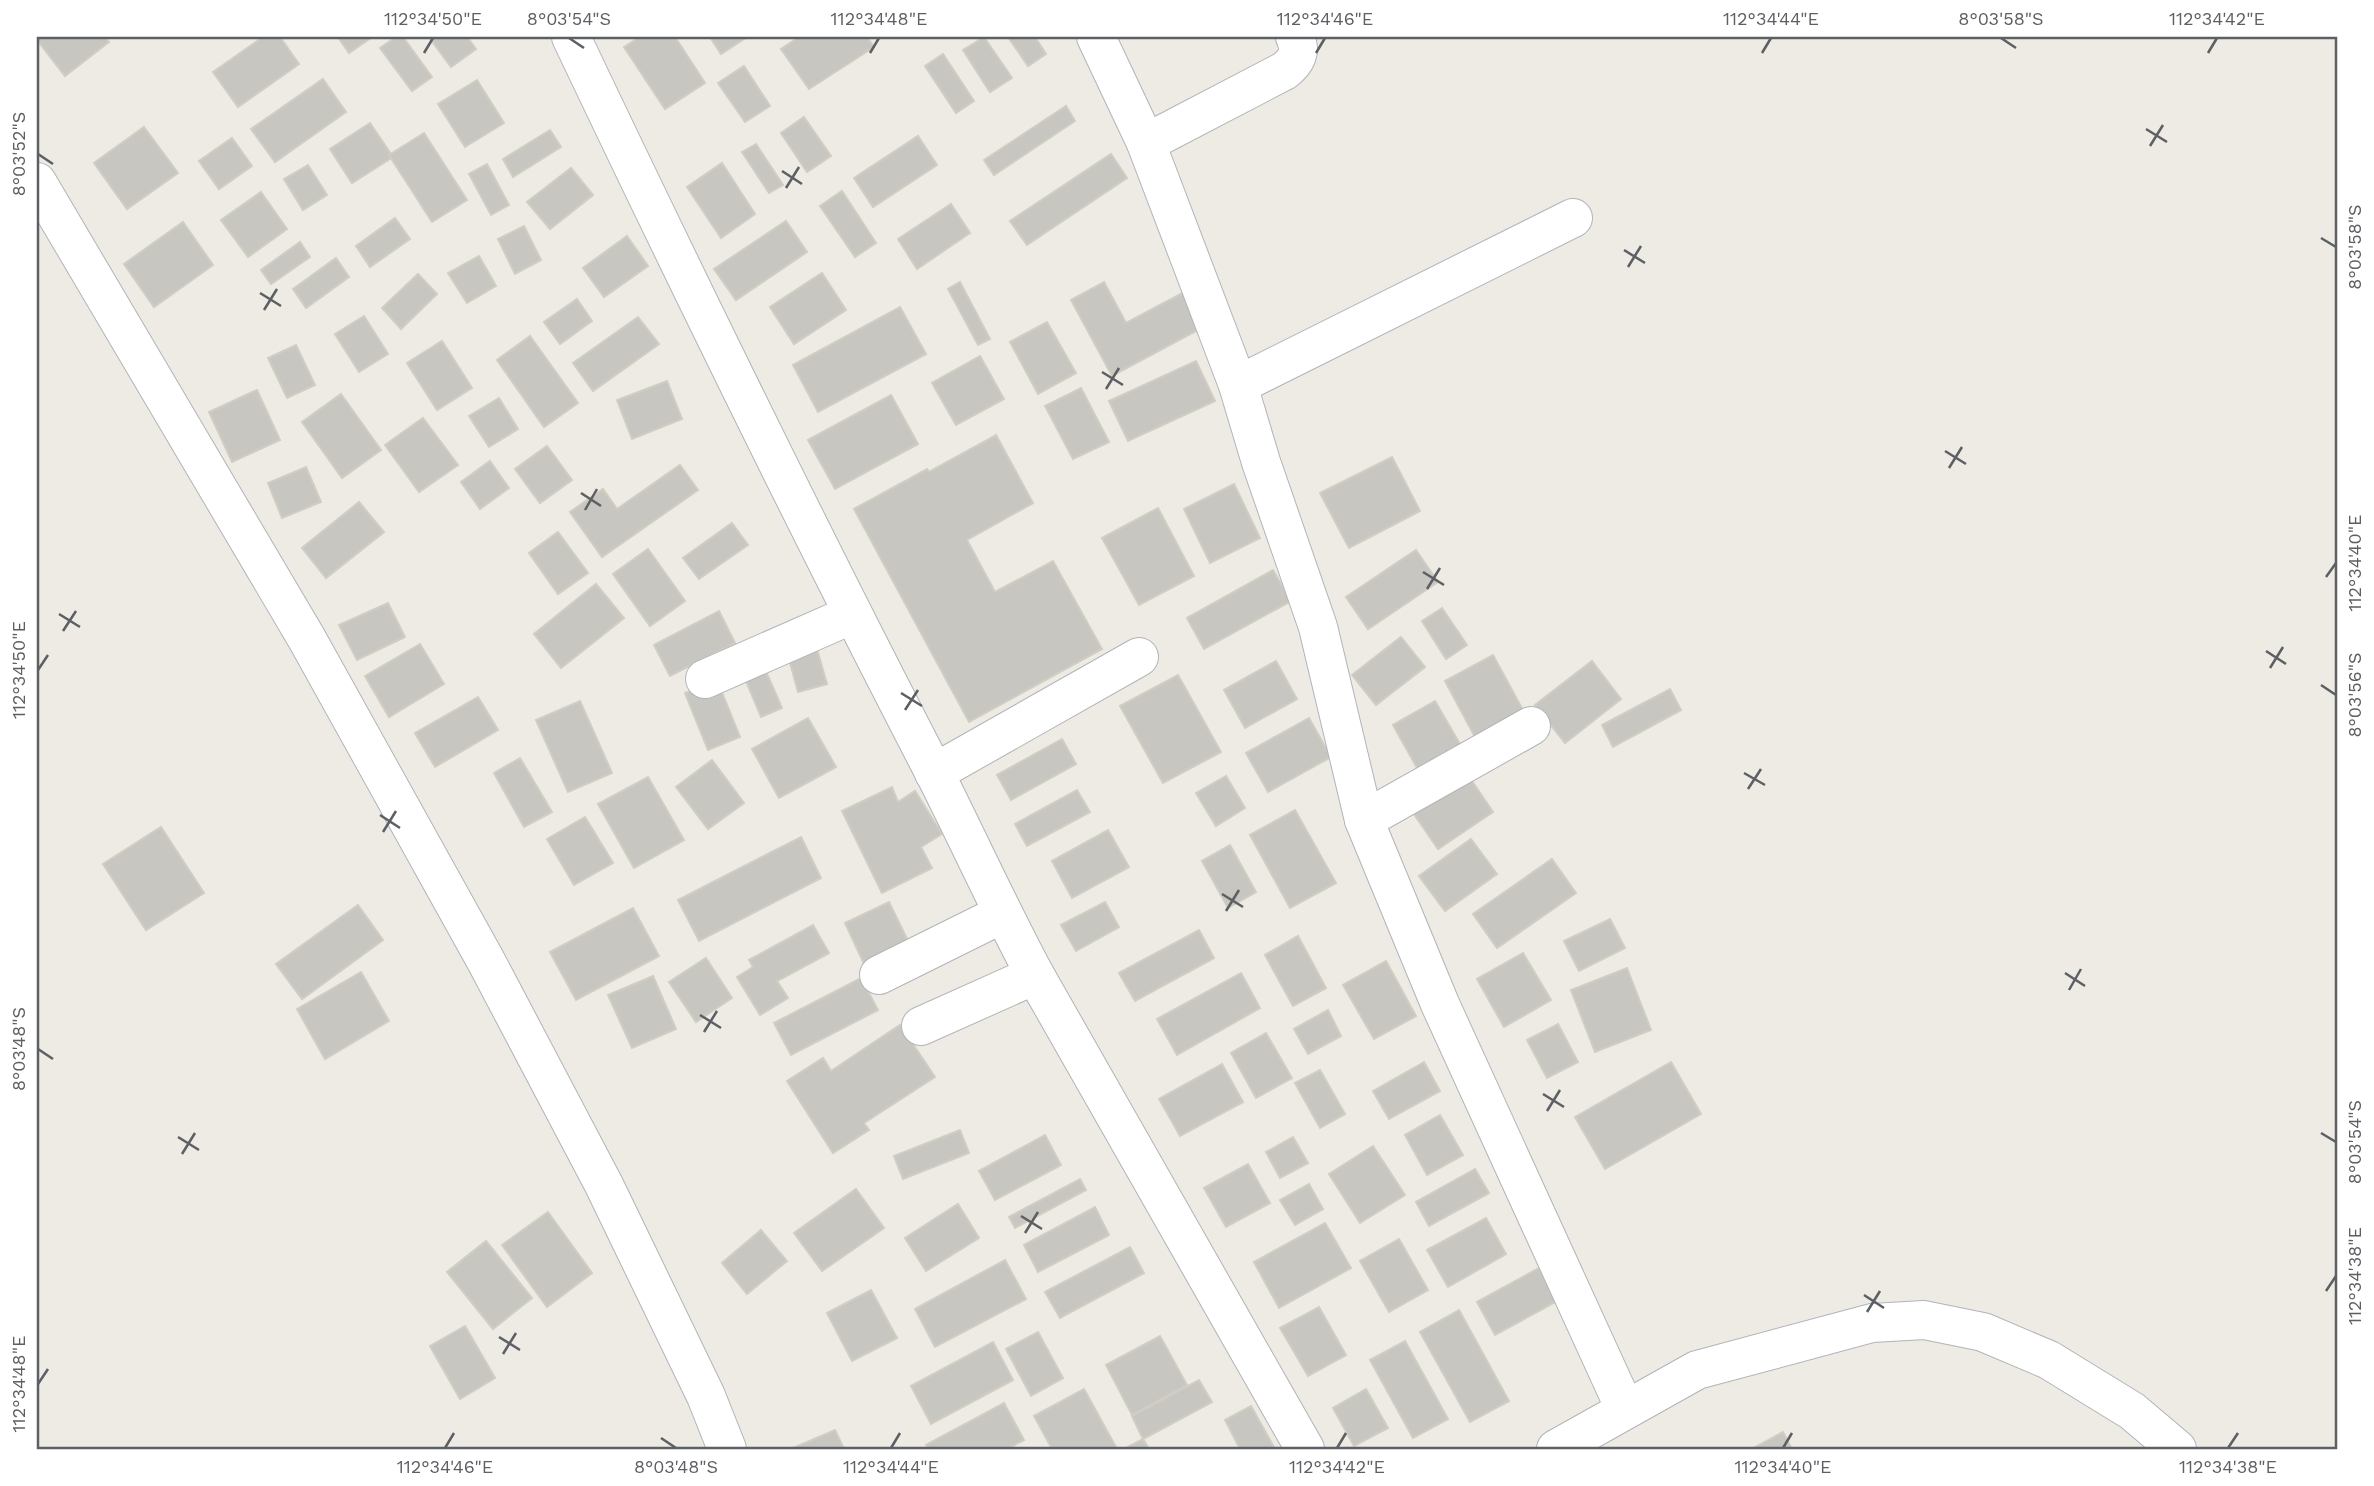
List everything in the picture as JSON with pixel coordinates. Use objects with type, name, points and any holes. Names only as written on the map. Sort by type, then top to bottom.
[{"type":"street","points":[[571,37],[1002,914],[1306,1449]]},
{"type":"street","points":[[1096,37],[1146,143],[1238,384],[1261,462],[1318,627],[1364,820],[1440,1004],[1625,1409]]},
{"type":"street","points":[[1146,143],[1294,64],[1298,53],[1295,37]]},
{"type":"street","points":[[37,182],[307,639],[486,961],[604,1185],[706,1396],[727,1449]]},
{"type":"street","points":[[1238,384],[1573,218]]},
{"type":"street","points":[[705,679],[853,614]]},
{"type":"street","points":[[934,773],[1139,657]]},
{"type":"street","points":[[1364,820],[1531,726]]},
{"type":"street","points":[[879,975],[1002,914]]},
{"type":"street","points":[[921,1026],[1035,975]]},
{"type":"street","points":[[1556,1449],[1698,1370],[1872,1323],[1924,1320],[1983,1332],[2049,1360],[2132,1410],[2177,1449]]},
{"type":"building","points":[[37,37],[104,37],[109,42],[65,76]]},
{"type":"building","points":[[263,37],[280,37],[299,64],[238,107],[213,72]]},
{"type":"building","points":[[338,37],[372,37],[349,53]]},
{"type":"building","points":[[396,37],[403,37],[432,77],[412,91],[380,48]]},
{"type":"building","points":[[429,37],[467,37],[476,49],[451,67]]},
{"type":"building","points":[[640,37],[675,37],[705,83],[665,109],[624,47]]},
{"type":"building","points":[[710,37],[747,37],[721,54]]},
{"type":"building","points":[[799,37],[867,37],[874,47],[809,89],[781,49]]},
{"type":"building","points":[[984,37],[1012,78],[990,92],[963,50]]},
{"type":"building","points":[[1008,37],[1035,37],[1046,54],[1028,66]]},
{"type":"building","points":[[943,54],[974,101],[956,113],[925,66]]},
{"type":"building","points":[[744,66],[770,106],[745,122],[718,83]]},
{"type":"building","points":[[323,79],[346,112],[275,162],[251,129]]},
{"type":"building","points":[[477,80],[504,123],[465,147],[438,104]]},
{"type":"building","points":[[1066,106],[1075,121],[994,175],[984,160]]},
{"type":"building","points":[[804,117],[831,156],[807,172],[781,133]]},
{"type":"building","points":[[370,123],[393,157],[352,183],[330,149]]},
{"type":"building","points":[[144,127],[178,173],[127,209],[94,163]]},
{"type":"building","points":[[550,130],[561,147],[513,177],[503,159]]},
{"type":"building","points":[[424,133],[467,200],[432,222],[389,155]]},
{"type":"building","points":[[918,136],[937,165],[873,207],[854,178]]},
{"type":"building","points":[[232,138],[252,166],[219,189],[199,161]]},
{"type":"building","points":[[756,144],[783,185],[769,193],[742,152]]},
{"type":"building","points":[[1111,154],[1127,178],[1027,245],[1010,221]]},
{"type":"building","points":[[722,163],[755,214],[721,238],[687,187]]},
{"type":"building","points":[[487,164],[509,205],[491,215],[469,174]]},
{"type":"building","points":[[308,165],[327,195],[303,210],[284,179]]},
{"type":"building","points":[[571,168],[593,195],[550,229],[527,202]]},
{"type":"building","points":[[842,191],[876,243],[855,257],[820,206]]},
{"type":"building","points":[[261,192],[287,229],[248,257],[221,220]]},
{"type":"building","points":[[951,204],[970,233],[917,269],[898,239]]},
{"type":"building","points":[[395,218],[410,239],[370,267],[356,246]]},
{"type":"building","points":[[786,221],[807,252],[736,300],[714,269]]},
{"type":"building","points":[[183,222],[213,265],[154,307],[124,264]]},
{"type":"building","points":[[524,226],[541,260],[515,274],[498,239]]},
{"type":"building","points":[[627,236],[648,266],[604,297],[583,268]]},
{"type":"building","points":[[300,242],[310,257],[271,284],[261,270]]},
{"type":"building","points":[[479,256],[496,286],[467,303],[448,273]]},
{"type":"building","points":[[336,258],[349,277],[306,308],[293,289]]},
{"type":"building","points":[[822,273],[846,310],[794,344],[770,307]]},
{"type":"building","points":[[418,274],[437,294],[401,329],[382,308]]},
{"type":"building","points":[[960,282],[990,339],[978,345],[948,289]]},
{"type":"building","points":[[1104,282],[1126,323],[1188,290],[1207,325],[1112,376],[1071,300]]},
{"type":"building","points":[[577,299],[592,321],[560,344],[544,322]]},
{"type":"building","points":[[900,307],[926,354],[818,412],[793,365]]},
{"type":"building","points":[[364,316],[388,354],[359,372],[335,334]]},
{"type":"building","points":[[638,317],[659,344],[593,391],[573,363]]},
{"type":"building","points":[[1047,322],[1076,373],[1038,394],[1010,342]]},
{"type":"building","points":[[530,336],[578,403],[544,427],[497,360]]},
{"type":"building","points":[[442,341],[472,388],[437,410],[407,363]]},
{"type":"building","points":[[296,345],[315,385],[287,398],[268,358]]},
{"type":"building","points":[[980,356],[1004,399],[956,425],[932,383]]},
{"type":"building","points":[[1196,361],[1215,401],[1128,441],[1109,401]]},
{"type":"building","points":[[667,381],[682,419],[632,439],[617,400]]},
{"type":"building","points":[[1081,388],[1109,442],[1073,459],[1045,406]]},
{"type":"building","points":[[257,390],[280,440],[232,462],[209,412]]},
{"type":"building","points":[[341,394],[381,450],[342,478],[302,422]]},
{"type":"building","points":[[891,395],[918,444],[835,489],[808,440]]},
{"type":"building","points":[[499,398],[518,429],[489,447],[469,416]]},
{"type":"building","points":[[423,418],[458,465],[419,492],[385,445]]},
{"type":"building","points":[[996,435],[1033,503],[967,540],[995,592],[1053,561],[1102,649],[969,722],[854,509]]},
{"type":"building","points":[[547,446],[572,480],[540,503],[515,469]]},
{"type":"building","points":[[1392,457],[1420,511],[1349,548],[1320,493]]},
{"type":"building","points":[[490,461],[509,488],[480,509],[461,482]]},
{"type":"building","points":[[680,465],[698,490],[602,557],[570,512],[603,489],[617,509]]},
{"type":"building","points":[[306,467],[321,502],[282,518],[268,483]]},
{"type":"building","points":[[1234,484],[1260,538],[1210,563],[1184,509]]},
{"type":"building","points":[[359,502],[384,532],[326,578],[302,548]]},
{"type":"building","points":[[1158,508],[1194,576],[1139,605],[1102,538]]},
{"type":"building","points":[[732,523],[748,545],[699,579],[683,558]]},
{"type":"building","points":[[558,532],[588,573],[558,594],[529,553]]},
{"type":"building","points":[[648,549],[685,601],[650,626],[613,574]]},
{"type":"building","points":[[1416,550],[1438,582],[1368,629],[1346,597]]},
{"type":"building","points":[[1273,570],[1291,601],[1204,649],[1187,618]]},
{"type":"building","points":[[596,584],[624,618],[561,668],[534,634]]},
{"type":"building","points":[[388,603],[405,637],[357,660],[339,625]]},
{"type":"building","points":[[1442,608],[1467,645],[1446,659],[1422,621]]},
{"type":"building","points":[[719,611],[735,643],[670,676],[654,645]]},
{"type":"building","points":[[1401,637],[1425,667],[1376,705],[1352,675]]},
{"type":"building","points":[[814,639],[827,684],[798,692],[786,648]]},
{"type":"building","points":[[420,644],[444,684],[389,717],[365,676]]},
{"type":"building","points":[[1493,655],[1524,712],[1476,739],[1445,681]]},
{"type":"building","points":[[761,660],[782,708],[761,717],[741,669]]},
{"type":"building","points":[[1276,661],[1297,699],[1245,728],[1224,690]]},
{"type":"building","points":[[1592,661],[1621,699],[1565,743],[1535,705]]},
{"type":"building","points":[[1178,675],[1221,752],[1163,783],[1120,706]]},
{"type":"building","points":[[717,680],[740,737],[708,750],[685,693]]},
{"type":"building","points":[[1670,689],[1681,710],[1613,747],[1602,725]]},
{"type":"building","points":[[478,697],[498,730],[435,767],[415,733]]},
{"type":"building","points":[[580,701],[612,773],[568,792],[536,720]]},
{"type":"building","points":[[1435,701],[1460,744],[1417,768],[1393,725]]},
{"type":"building","points":[[808,718],[836,767],[779,798],[752,749]]},
{"type":"building","points":[[1309,718],[1331,757],[1268,792],[1246,753]]},
{"type":"building","points":[[1062,739],[1076,764],[1011,800],[997,775]]},
{"type":"building","points":[[520,758],[552,812],[524,827],[494,773]]},
{"type":"building","points":[[712,760],[744,803],[708,829],[676,787]]},
{"type":"building","points":[[1226,776],[1245,808],[1216,826],[1196,793]]},
{"type":"building","points":[[648,777],[684,840],[634,868],[598,804]]},
{"type":"building","points":[[1470,778],[1493,812],[1438,849],[1414,814]]},
{"type":"building","points":[[892,787],[898,802],[915,791],[942,834],[921,847],[932,868],[882,893],[842,811]]},
{"type":"building","points":[[1077,790],[1090,812],[1027,846],[1015,824]]},
{"type":"building","points":[[1295,810],[1336,883],[1290,908],[1250,835]]},
{"type":"building","points":[[585,817],[613,863],[574,885],[547,839]]},
{"type":"building","points":[[161,827],[204,893],[146,930],[103,864]]},
{"type":"building","points":[[1108,830],[1129,867],[1072,898],[1052,861]]},
{"type":"building","points":[[801,837],[821,878],[699,941],[678,900]]},
{"type":"building","points":[[1471,839],[1497,874],[1445,911],[1419,876]]},
{"type":"building","points":[[1230,845],[1256,892],[1228,908],[1202,861]]},
{"type":"building","points":[[1552,859],[1576,893],[1497,948],[1473,914]]},
{"type":"building","points":[[889,902],[910,945],[865,966],[845,923]]},
{"type":"building","points":[[1105,902],[1119,927],[1076,951],[1061,925]]},
{"type":"building","points":[[358,905],[383,940],[302,999],[276,964]]},
{"type":"building","points":[[633,908],[659,956],[576,1000],[550,952]]},
{"type":"building","points":[[1610,919],[1625,948],[1579,971],[1564,941]]},
{"type":"building","points":[[813,925],[829,953],[777,981],[788,998],[760,1015],[737,977],[753,967],[749,960]]},
{"type":"building","points":[[1199,930],[1214,958],[1135,1001],[1119,973]]},
{"type":"building","points":[[1298,936],[1326,988],[1293,1006],[1265,955]]},
{"type":"building","points":[[1523,953],[1551,1000],[1504,1027],[1477,979]]},
{"type":"building","points":[[706,958],[732,998],[696,1022],[669,982]]},
{"type":"building","points":[[1386,961],[1416,1016],[1374,1039],[1343,985]]},
{"type":"building","points":[[1627,968],[1651,1030],[1595,1052],[1571,990]]},
{"type":"building","points":[[361,972],[389,1021],[325,1059],[297,1009]]},
{"type":"building","points":[[1241,973],[1260,1008],[1177,1055],[1157,1019]]},
{"type":"building","points":[[653,976],[676,1029],[632,1048],[608,995]]},
{"type":"building","points":[[861,978],[878,1010],[791,1055],[774,1023]]},
{"type":"building","points":[[1328,1010],[1341,1036],[1308,1054],[1294,1029]]},
{"type":"building","points":[[1558,1024],[1578,1062],[1547,1078],[1527,1040]]},
{"type":"building","points":[[900,1025],[935,1077],[864,1123],[869,1130],[833,1153],[787,1081],[823,1058],[831,1071]]},
{"type":"building","points":[[1266,1033],[1292,1078],[1256,1098],[1231,1053]]},
{"type":"building","points":[[1424,1062],[1440,1091],[1389,1119],[1373,1091]]},
{"type":"building","points":[[1671,1062],[1701,1114],[1605,1169],[1575,1117]]},
{"type":"building","points":[[1222,1064],[1243,1102],[1180,1136],[1159,1099]]},
{"type":"building","points":[[1320,1070],[1345,1114],[1320,1128],[1295,1083]]},
{"type":"building","points":[[1440,1115],[1463,1155],[1427,1175],[1405,1135]]},
{"type":"building","points":[[960,1130],[969,1153],[903,1179],[894,1156]]},
{"type":"building","points":[[1045,1135],[1061,1165],[995,1200],[979,1171]]},
{"type":"building","points":[[1293,1137],[1308,1163],[1280,1178],[1266,1152]]},
{"type":"building","points":[[1373,1146],[1405,1195],[1360,1223],[1329,1174]]},
{"type":"building","points":[[1248,1164],[1270,1203],[1226,1227],[1204,1188]]},
{"type":"building","points":[[1475,1169],[1489,1193],[1429,1226],[1416,1202]]},
{"type":"building","points":[[1080,1179],[1086,1190],[1015,1228],[1009,1217]]},
{"type":"building","points":[[1309,1184],[1323,1209],[1295,1225],[1280,1200]]},
{"type":"building","points":[[856,1189],[884,1228],[822,1271],[794,1233]]},
{"type":"building","points":[[958,1204],[979,1238],[926,1271],[905,1238]]},
{"type":"building","points":[[1095,1207],[1109,1235],[1038,1272],[1024,1245]]},
{"type":"building","points":[[548,1212],[592,1273],[547,1307],[502,1245]]},
{"type":"building","points":[[1486,1218],[1506,1254],[1448,1287],[1427,1250]]},
{"type":"building","points":[[1325,1223],[1351,1268],[1279,1308],[1254,1262]]},
{"type":"building","points":[[761,1230],[787,1261],[747,1294],[722,1263]]},
{"type":"building","points":[[1399,1239],[1428,1290],[1389,1312],[1360,1261]]},
{"type":"building","points":[[486,1241],[532,1298],[493,1329],[447,1272]]},
{"type":"building","points":[[1130,1247],[1144,1273],[1060,1318],[1045,1292]]},
{"type":"building","points":[[1005,1260],[1026,1299],[935,1347],[915,1309]]},
{"type":"building","points":[[1539,1268],[1557,1301],[1495,1335],[1477,1302]]},
{"type":"building","points":[[871,1290],[897,1338],[852,1361],[827,1313]]},
{"type":"building","points":[[1319,1307],[1346,1355],[1308,1376],[1280,1328]]},
{"type":"building","points":[[1459,1310],[1509,1401],[1470,1422],[1420,1332]]},
{"type":"building","points":[[465,1326],[495,1378],[460,1399],[430,1346]]},
{"type":"building","points":[[1038,1332],[1063,1378],[1031,1396],[1006,1349]]},
{"type":"building","points":[[1160,1336],[1187,1385],[1132,1415],[1106,1365]]},
{"type":"building","points":[[1405,1341],[1448,1419],[1413,1438],[1370,1360]]},
{"type":"building","points":[[993,1342],[1013,1380],[931,1424],[911,1386]]},
{"type":"building","points":[[1199,1380],[1212,1402],[1143,1439],[1132,1416]]},
{"type":"building","points":[[1084,1389],[1117,1449],[1052,1449],[1034,1416]]},
{"type":"building","points":[[1366,1389],[1388,1428],[1354,1446],[1333,1408]]},
{"type":"building","points":[[1004,1403],[1024,1440],[1007,1449],[928,1449],[926,1445]]},
{"type":"building","points":[[1251,1406],[1275,1449],[1240,1449],[1225,1420]]},
{"type":"building","points":[[835,1430],[844,1449],[791,1449]]},
{"type":"building","points":[[1783,1432],[1792,1449],[1752,1449]]},
{"type":"building","points":[[1143,1439],[1149,1449],[1124,1449]]}]
